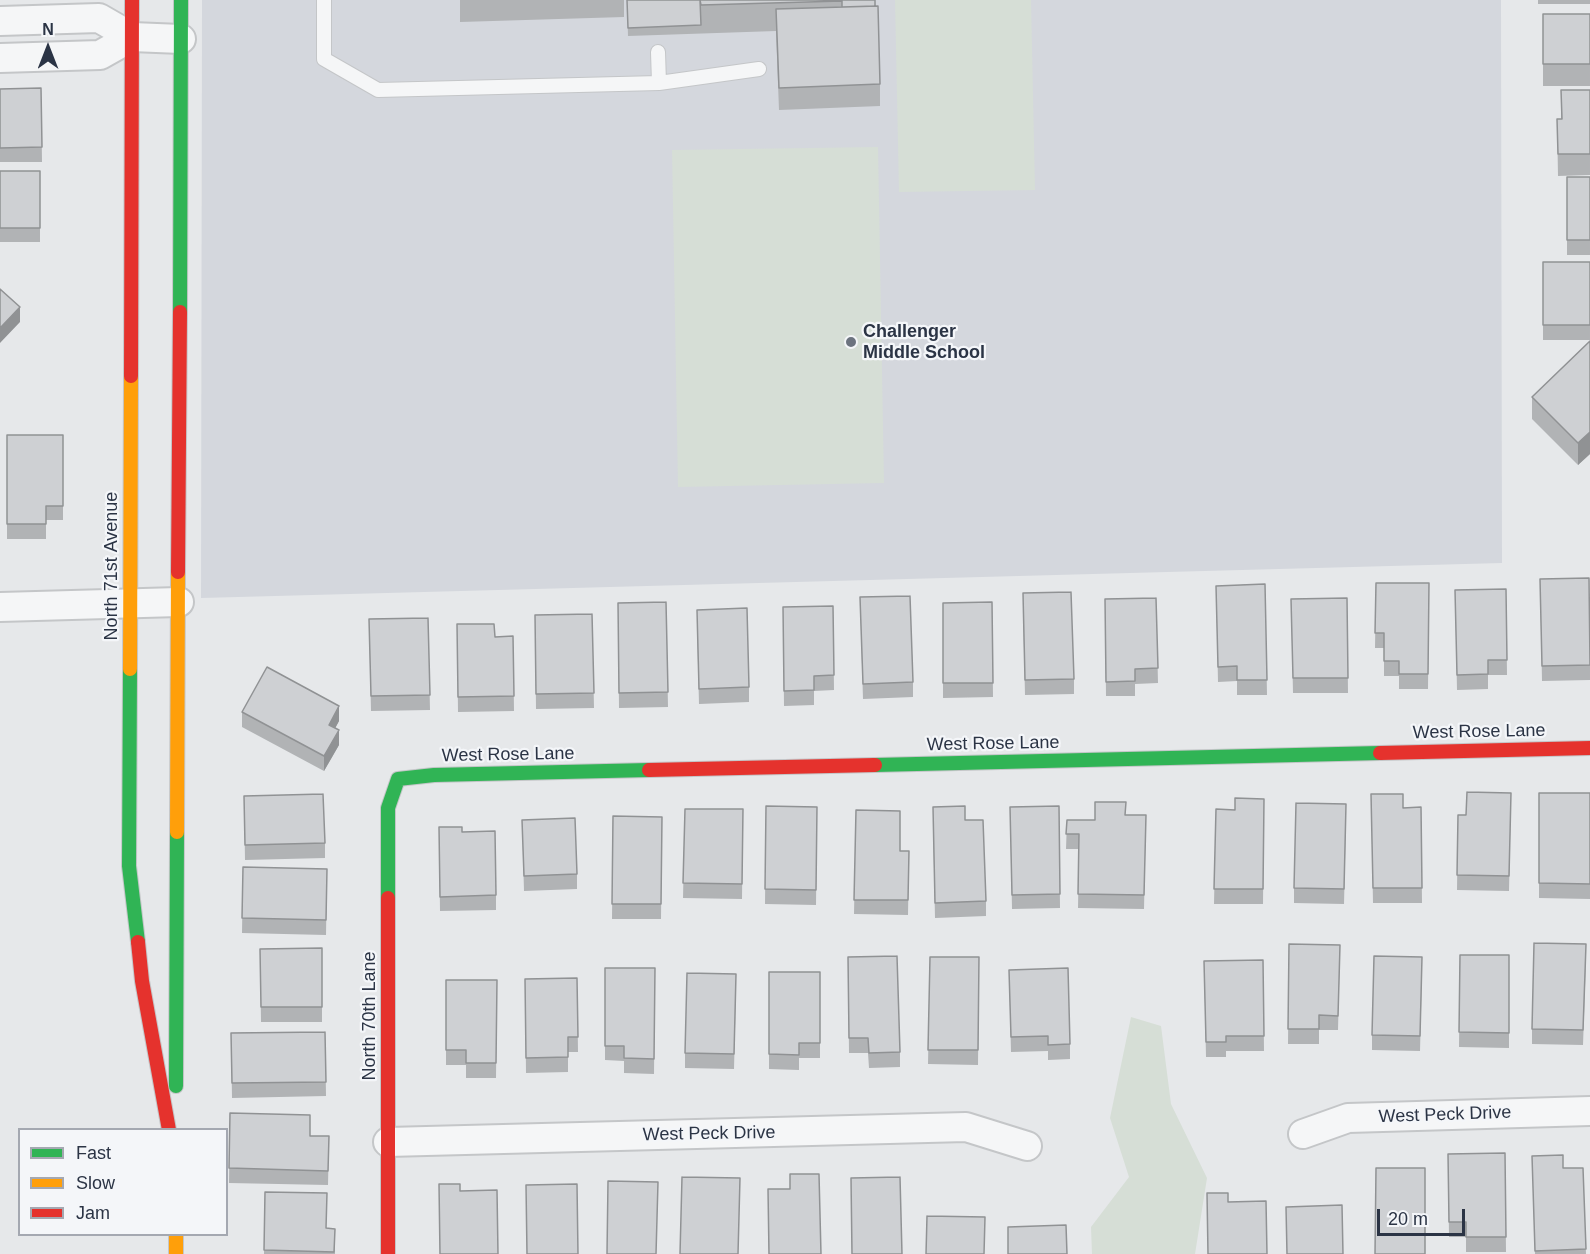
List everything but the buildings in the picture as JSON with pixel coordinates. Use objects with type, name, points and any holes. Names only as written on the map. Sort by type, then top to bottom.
[{"type":"street","name":"North 71st Avenue","points":[[132,0],[129,866],[142,981],[169,1128]]},
{"type":"street","points":[[176,1128],[181,0]]},
{"type":"street","points":[[0,21],[99,18],[132,37],[181,39]]},
{"type":"street","points":[[0,58],[100,55],[132,37]]},
{"type":"street","points":[[0,607],[179,602]]},
{"type":"street","name":"West Rose Lane","points":[[398,779],[434,775],[1590,748]]},
{"type":"street","name":"North 70th Lane","points":[[388,1254],[388,808],[398,779]]},
{"type":"street","name":"West Peck Drive","points":[[1303,1134],[1348,1118],[1590,1111]]},
{"type":"street","name":"West Peck Drive","points":[[388,1142],[966,1127],[1027,1146]]},
{"type":"street","points":[[176,1236],[176,1254]]},
{"type":"lane","points":[[324,0],[324,60],[378,90],[659,83],[759,69]]},
{"type":"lane","points":[[658,52],[659,83]]},
{"type":"shaded area","name":"Challenger Middle School","points":[[202,0],[1501,0],[1502,563],[201,598]]},
{"type":"shaded area","points":[[895,0],[1031,0],[1035,190],[899,192]]},
{"type":"shaded area","points":[[878,147],[884,483],[678,487],[672,150]]},
{"type":"shaded area","points":[[1131,1017],[1161,1026],[1171,1104],[1207,1178],[1195,1254],[1092,1254],[1091,1227],[1129,1177],[1110,1118]]},
{"type":"traffic: fast","points":[[180,312],[181,0]]},
{"type":"traffic: fast","points":[[130,669],[129,866],[138,942]]},
{"type":"traffic: fast","points":[[875,765],[1380,753]]},
{"type":"traffic: fast","points":[[388,898],[388,808],[398,779],[434,775],[649,770]]},
{"type":"traffic: fast","points":[[176,1086],[177,832]]},
{"type":"traffic: slow","points":[[130,669],[131,376]]},
{"type":"traffic: slow","points":[[177,832],[178,572]]},
{"type":"traffic: slow","points":[[176,1236],[176,1254]]},
{"type":"traffic: jam","points":[[131,376],[132,0]]},
{"type":"traffic: jam","points":[[178,572],[180,312]]},
{"type":"traffic: jam","points":[[1380,753],[1590,748]]},
{"type":"traffic: jam","points":[[649,770],[875,765]]},
{"type":"traffic: jam","points":[[388,898],[388,1254]]},
{"type":"traffic: jam","points":[[138,942],[142,981],[169,1128]]},
{"type":"place","name":"Challenger Middle School","points":[[851,342]]}]
